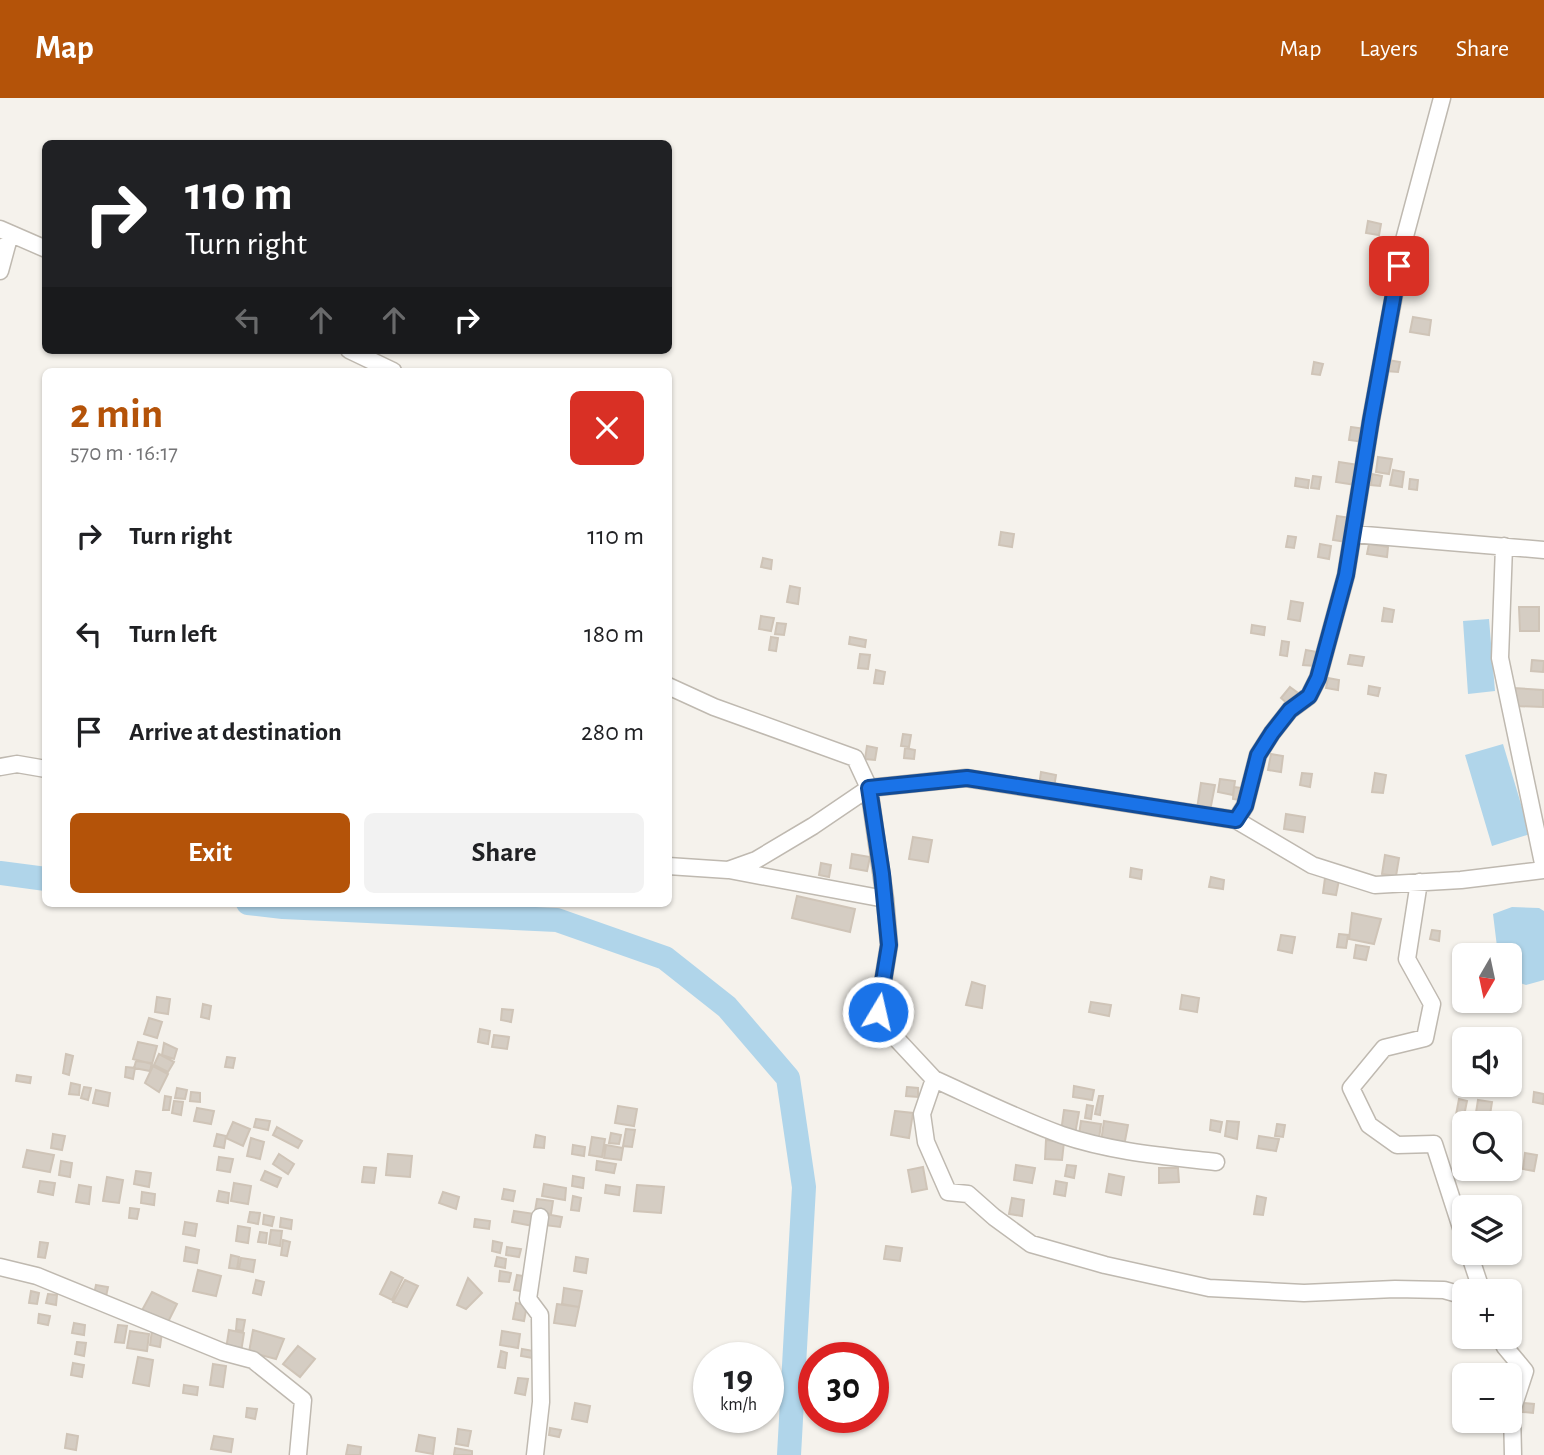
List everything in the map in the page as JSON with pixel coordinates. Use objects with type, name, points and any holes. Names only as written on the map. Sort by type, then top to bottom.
[{"type":"street","points":[[1236,820],[1245,806],[1258,755],[1290,710],[1309,696],[1318,678],[1346,575],[1404,240],[1442,98]]},
{"type":"street","points":[[0,271],[5,232],[42,247]]},
{"type":"street","points":[[357,354],[387,368]]},
{"type":"street","points":[[1353,534],[1544,550]]},
{"type":"street","points":[[728,870],[756,860],[869,788],[967,778],[1236,820],[1312,866],[1375,885],[1461,880],[1544,869],[1500,658],[1503,546]]},
{"type":"street","points":[[672,688],[714,707],[855,758],[869,788],[885,899],[889,945],[878,1012],[892,1034],[934,1079],[1064,1135],[1138,1154],[1216,1162]]},
{"type":"street","points":[[0,767],[17,764],[42,768]]},
{"type":"street","points":[[672,866],[728,870],[885,899]]},
{"type":"street","points":[[1419,882],[1406,959],[1432,1004],[1425,1038],[1384,1048],[1351,1088],[1369,1125],[1397,1145],[1434,1144],[1452,1200]]},
{"type":"street","points":[[934,1079],[922,1114],[926,1142],[948,1192],[968,1194],[1031,1244],[1105,1265],[1209,1288],[1304,1293],[1395,1289],[1452,1292]]},
{"type":"street","points":[[535,1455],[541,1402],[540,1315],[528,1298],[540,1217]]},
{"type":"street","points":[[0,1267],[37,1276],[223,1352],[253,1360],[303,1400],[298,1455]]},
{"type":"street","points":[[1506,1349],[1525,1371],[1512,1411],[1513,1455]]},
{"type":"water","points":[[1489,619],[1495,691],[1468,694],[1463,621]]},
{"type":"water","points":[[1503,744],[1530,834],[1492,846],[1465,755]]},
{"type":"water","points":[[1512,907],[1539,908],[1544,911],[1544,980],[1522,984],[1522,943],[1497,943],[1493,914]]},
{"type":"building","points":[[1368,221],[1381,224],[1379,235],[1366,233]]},
{"type":"building","points":[[1413,317],[1431,320],[1429,335],[1410,332]]},
{"type":"building","points":[[1388,360],[1400,362],[1398,372],[1386,371]]},
{"type":"building","points":[[1314,362],[1323,364],[1320,375],[1312,374]]},
{"type":"building","points":[[1351,427],[1366,429],[1363,442],[1349,440]]},
{"type":"building","points":[[1378,457],[1392,459],[1389,474],[1376,472]]},
{"type":"building","points":[[1339,462],[1359,465],[1356,485],[1336,482]]},
{"type":"building","points":[[1393,470],[1404,472],[1402,487],[1390,485]]},
{"type":"building","points":[[1372,474],[1382,476],[1380,486],[1371,485]]},
{"type":"building","points":[[1313,476],[1321,477],[1319,489],[1311,488]]},
{"type":"building","points":[[1296,478],[1309,480],[1308,488],[1295,486]]},
{"type":"building","points":[[1410,479],[1418,480],[1417,490],[1409,489]]},
{"type":"building","points":[[1337,516],[1351,518],[1347,542],[1333,540]]},
{"type":"building","points":[[1001,532],[1014,534],[1012,547],[999,545]]},
{"type":"building","points":[[1288,536],[1296,537],[1294,548],[1286,547]]},
{"type":"building","points":[[1320,544],[1331,546],[1329,559],[1318,557]]},
{"type":"building","points":[[1369,544],[1388,547],[1387,557],[1367,554]]},
{"type":"building","points":[[763,558],[772,560],[771,569],[761,567]]},
{"type":"building","points":[[790,586],[800,588],[798,604],[787,602]]},
{"type":"building","points":[[1291,601],[1303,603],[1300,621],[1288,619]]},
{"type":"building","points":[[1519,607],[1539,607],[1539,631],[1520,631]]},
{"type":"building","points":[[1384,608],[1394,610],[1392,622],[1382,621]]},
{"type":"building","points":[[761,616],[774,618],[771,631],[759,629]]},
{"type":"building","points":[[777,623],[786,624],[784,635],[775,634]]},
{"type":"building","points":[[1252,625],[1265,627],[1264,635],[1251,633]]},
{"type":"building","points":[[771,637],[778,638],[776,651],[769,650]]},
{"type":"building","points":[[850,637],[866,640],[865,647],[849,644]]},
{"type":"building","points":[[1282,641],[1289,642],[1287,656],[1280,655]]},
{"type":"building","points":[[1306,650],[1317,652],[1315,666],[1303,665]]},
{"type":"building","points":[[860,654],[870,655],[868,669],[858,668]]},
{"type":"building","points":[[1350,655],[1364,657],[1362,666],[1348,664]]},
{"type":"building","points":[[1532,660],[1544,661],[1543,672],[1531,671]]},
{"type":"building","points":[[876,670],[885,672],[883,684],[874,683]]},
{"type":"building","points":[[1328,678],[1339,680],[1338,690],[1326,688]]},
{"type":"building","points":[[1369,686],[1380,688],[1378,696],[1368,694]]},
{"type":"building","points":[[1290,687],[1298,693],[1288,704],[1281,698]]},
{"type":"building","points":[[1513,688],[1543,690],[1543,707],[1514,706]]},
{"type":"building","points":[[903,734],[911,735],[909,747],[901,746]]},
{"type":"building","points":[[867,746],[877,748],[875,760],[865,759]]},
{"type":"building","points":[[905,748],[915,750],[914,759],[904,758]]},
{"type":"building","points":[[1271,754],[1283,756],[1281,772],[1268,770]]},
{"type":"building","points":[[1041,772],[1056,775],[1054,788],[1039,786]]},
{"type":"building","points":[[1302,773],[1312,774],[1310,787],[1300,785]]},
{"type":"building","points":[[1375,773],[1386,775],[1383,793],[1372,792]]},
{"type":"building","points":[[1220,779],[1235,781],[1233,795],[1218,792]]},
{"type":"building","points":[[1201,783],[1215,785],[1210,811],[1197,809]]},
{"type":"building","points":[[1234,787],[1242,788],[1240,800],[1233,799]]},
{"type":"building","points":[[1286,814],[1305,817],[1303,832],[1284,829]]},
{"type":"building","points":[[913,837],[932,840],[928,862],[909,859]]},
{"type":"building","points":[[852,854],[870,857],[867,871],[850,868]]},
{"type":"building","points":[[1385,855],[1399,858],[1396,876],[1382,874]]},
{"type":"building","points":[[821,863],[831,865],[829,877],[819,875]]},
{"type":"building","points":[[1131,868],[1142,870],[1141,879],[1130,877]]},
{"type":"building","points":[[1211,877],[1224,880],[1223,889],[1209,887]]},
{"type":"building","points":[[1325,878],[1339,880],[1336,895],[1323,893]]},
{"type":"building","points":[[797,896],[855,909],[850,932],[792,918]]},
{"type":"building","points":[[1352,913],[1381,919],[1374,944],[1349,939]]},
{"type":"building","points":[[1432,930],[1440,931],[1439,941],[1430,939]]},
{"type":"building","points":[[1339,934],[1348,935],[1346,948],[1337,947]]},
{"type":"building","points":[[1281,935],[1295,937],[1292,953],[1278,950]]},
{"type":"building","points":[[1356,945],[1369,947],[1366,960],[1354,958]]},
{"type":"building","points":[[972,982],[985,986],[982,1008],[966,1005]]},
{"type":"building","points":[[1182,995],[1199,998],[1197,1012],[1180,1009]]},
{"type":"building","points":[[157,997],[170,999],[168,1014],[155,1012]]},
{"type":"building","points":[[1091,1002],[1111,1005],[1109,1016],[1089,1012]]},
{"type":"building","points":[[203,1004],[211,1006],[209,1019],[201,1017]]},
{"type":"building","points":[[502,1009],[513,1010],[511,1022],[501,1020]]},
{"type":"building","points":[[149,1018],[162,1022],[157,1038],[144,1034]]},
{"type":"building","points":[[480,1029],[490,1031],[488,1044],[478,1042]]},
{"type":"building","points":[[494,1035],[509,1037],[507,1049],[492,1047]]},
{"type":"building","points":[[138,1042],[157,1046],[152,1064],[133,1059]]},
{"type":"building","points":[[164,1043],[177,1049],[174,1059],[162,1055]]},
{"type":"building","points":[[66,1054],[73,1056],[69,1075],[63,1073]]},
{"type":"building","points":[[159,1054],[174,1062],[168,1072],[154,1065]]},
{"type":"building","points":[[227,1057],[235,1058],[233,1068],[225,1067]]},
{"type":"building","points":[[136,1061],[152,1063],[150,1071],[134,1068]]},
{"type":"building","points":[[153,1066],[168,1074],[159,1092],[145,1083]]},
{"type":"building","points":[[126,1067],[135,1068],[133,1079],[125,1077]]},
{"type":"building","points":[[17,1075],[31,1077],[30,1083],[16,1081]]},
{"type":"building","points":[[71,1083],[80,1085],[79,1095],[69,1094]]},
{"type":"building","points":[[1074,1086],[1094,1090],[1092,1100],[1073,1097]]},
{"type":"building","points":[[84,1087],[91,1088],[88,1100],[81,1098]]},
{"type":"building","points":[[907,1087],[918,1088],[918,1097],[906,1096]]},
{"type":"building","points":[[177,1088],[187,1090],[185,1099],[175,1098]]},
{"type":"building","points":[[96,1090],[110,1093],[108,1106],[93,1103]]},
{"type":"building","points":[[191,1092],[200,1093],[200,1102],[190,1101]]},
{"type":"building","points":[[1534,1092],[1544,1094],[1543,1104],[1533,1102]]},
{"type":"building","points":[[165,1096],[171,1097],[169,1110],[163,1110]]},
{"type":"building","points":[[1099,1096],[1103,1096],[1100,1115],[1095,1114]]},
{"type":"building","points":[[1459,1099],[1467,1101],[1465,1111],[1457,1111]]},
{"type":"building","points":[[1478,1100],[1492,1102],[1491,1111],[1476,1111]]},
{"type":"building","points":[[174,1101],[183,1102],[181,1115],[172,1113]]},
{"type":"building","points":[[1087,1105],[1093,1106],[1091,1119],[1085,1118]]},
{"type":"building","points":[[618,1106],[637,1109],[634,1126],[615,1123]]},
{"type":"building","points":[[197,1108],[214,1111],[211,1124],[194,1121]]},
{"type":"building","points":[[1064,1110],[1079,1112],[1075,1134],[1061,1132]]},
{"type":"building","points":[[895,1111],[913,1113],[909,1138],[891,1135]]},
{"type":"building","points":[[256,1119],[270,1121],[268,1130],[254,1127]]},
{"type":"building","points":[[1211,1120],[1222,1122],[1220,1132],[1210,1130]]},
{"type":"building","points":[[1081,1121],[1101,1124],[1099,1139],[1079,1135]]},
{"type":"building","points":[[1104,1121],[1128,1125],[1124,1146],[1101,1142]]},
{"type":"building","points":[[1227,1121],[1239,1122],[1237,1139],[1225,1136]]},
{"type":"building","points":[[233,1122],[250,1129],[243,1146],[226,1138]]},
{"type":"building","points":[[1277,1124],[1285,1125],[1283,1137],[1275,1136]]},
{"type":"building","points":[[277,1127],[302,1141],[298,1148],[273,1135]]},
{"type":"building","points":[[626,1129],[635,1130],[632,1147],[623,1146]]},
{"type":"building","points":[[611,1133],[621,1135],[619,1144],[609,1143]]},
{"type":"building","points":[[53,1134],[65,1136],[62,1150],[51,1148]]},
{"type":"building","points":[[217,1134],[226,1136],[224,1148],[214,1146]]},
{"type":"building","points":[[536,1135],[545,1137],[544,1148],[534,1147]]},
{"type":"building","points":[[1259,1136],[1279,1139],[1276,1151],[1257,1148]]},
{"type":"building","points":[[592,1137],[605,1139],[602,1157],[589,1155]]},
{"type":"building","points":[[251,1138],[264,1142],[260,1159],[247,1156]]},
{"type":"building","points":[[1046,1140],[1064,1142],[1062,1160],[1045,1159]]},
{"type":"building","points":[[573,1145],[585,1147],[584,1156],[572,1154]]},
{"type":"building","points":[[606,1145],[623,1148],[621,1160],[604,1158]]},
{"type":"building","points":[[27,1150],[54,1155],[50,1172],[23,1167]]},
{"type":"building","points":[[1525,1153],[1537,1155],[1534,1171],[1523,1169]]},
{"type":"building","points":[[279,1154],[294,1164],[288,1174],[273,1164]]},
{"type":"building","points":[[388,1154],[412,1156],[410,1177],[386,1175]]},
{"type":"building","points":[[219,1157],[233,1159],[230,1172],[217,1170]]},
{"type":"building","points":[[61,1161],[72,1163],[70,1177],[59,1175]]},
{"type":"building","points":[[597,1161],[616,1164],[614,1173],[596,1170]]},
{"type":"building","points":[[1016,1165],[1035,1168],[1032,1183],[1014,1180]]},
{"type":"building","points":[[1067,1165],[1076,1166],[1074,1178],[1065,1176]]},
{"type":"building","points":[[364,1167],[376,1168],[374,1183],[362,1182]]},
{"type":"building","points":[[923,1167],[927,1189],[912,1192],[908,1170]]},
{"type":"building","points":[[1159,1168],[1178,1168],[1179,1182],[1159,1183]]},
{"type":"building","points":[[136,1171],[151,1173],[149,1187],[134,1184]]},
{"type":"building","points":[[265,1171],[281,1178],[277,1187],[261,1180]]},
{"type":"building","points":[[1109,1174],[1124,1177],[1121,1195],[1106,1192]]},
{"type":"building","points":[[573,1176],[584,1178],[583,1188],[572,1186]]},
{"type":"building","points":[[107,1177],[123,1180],[119,1203],[103,1201]]},
{"type":"building","points":[[40,1181],[55,1183],[53,1195],[38,1192]]},
{"type":"building","points":[[1056,1181],[1067,1183],[1065,1196],[1054,1194]]},
{"type":"building","points":[[234,1183],[251,1186],[248,1204],[231,1201]]},
{"type":"building","points":[[544,1184],[566,1188],[565,1200],[542,1196]]},
{"type":"building","points":[[79,1185],[91,1187],[89,1204],[76,1202]]},
{"type":"building","points":[[606,1185],[620,1187],[619,1195],[605,1193]]},
{"type":"building","points":[[637,1185],[664,1187],[661,1213],[634,1211]]},
{"type":"building","points":[[504,1189],[515,1191],[513,1201],[502,1199]]},
{"type":"building","points":[[219,1191],[229,1193],[228,1203],[217,1201]]},
{"type":"building","points":[[142,1192],[155,1194],[154,1205],[141,1203]]},
{"type":"building","points":[[443,1192],[459,1197],[456,1209],[439,1203]]},
{"type":"building","points":[[573,1196],[581,1198],[579,1211],[571,1210]]},
{"type":"building","points":[[1257,1196],[1266,1198],[1263,1215],[1254,1214]]},
{"type":"building","points":[[1012,1198],[1024,1200],[1022,1216],[1009,1214]]},
{"type":"building","points":[[537,1199],[553,1201],[551,1214],[535,1211]]},
{"type":"building","points":[[130,1208],[139,1209],[137,1219],[129,1218]]},
{"type":"building","points":[[514,1211],[535,1214],[533,1226],[512,1222]]},
{"type":"building","points":[[250,1212],[260,1213],[258,1224],[248,1222]]},
{"type":"building","points":[[546,1214],[562,1217],[560,1227],[544,1225]]},
{"type":"building","points":[[264,1215],[274,1217],[272,1226],[263,1224]]},
{"type":"building","points":[[281,1218],[292,1220],[291,1229],[280,1227]]},
{"type":"building","points":[[475,1219],[490,1221],[489,1229],[474,1227]]},
{"type":"building","points":[[185,1222],[197,1224],[195,1236],[183,1234]]},
{"type":"building","points":[[238,1226],[250,1228],[248,1243],[236,1241]]},
{"type":"building","points":[[271,1230],[282,1231],[280,1246],[269,1244]]},
{"type":"building","points":[[260,1232],[267,1233],[266,1243],[258,1242]]},
{"type":"building","points":[[283,1240],[290,1242],[287,1256],[281,1255]]},
{"type":"building","points":[[493,1241],[502,1243],[500,1253],[492,1251]]},
{"type":"building","points":[[40,1242],[48,1243],[45,1258],[38,1257]]},
{"type":"building","points":[[886,1246],[902,1248],[900,1261],[884,1259]]},
{"type":"building","points":[[186,1247],[199,1250],[197,1263],[184,1261]]},
{"type":"building","points":[[507,1247],[521,1249],[519,1257],[506,1255]]},
{"type":"building","points":[[231,1255],[239,1257],[237,1269],[229,1268]]},
{"type":"building","points":[[497,1257],[506,1259],[505,1268],[495,1266]]},
{"type":"building","points":[[576,1257],[588,1259],[586,1273],[574,1271]]},
{"type":"building","points":[[241,1258],[255,1260],[253,1272],[239,1269]]},
{"type":"building","points":[[198,1270],[221,1276],[216,1296],[193,1291]]},
{"type":"building","points":[[500,1271],[511,1273],[509,1282],[499,1281]]},
{"type":"building","points":[[391,1272],[403,1278],[392,1300],[380,1294]]},
{"type":"building","points":[[517,1275],[529,1277],[526,1292],[514,1290]]},
{"type":"building","points":[[468,1278],[482,1293],[466,1309],[457,1305]]},
{"type":"building","points":[[256,1280],[264,1282],[261,1295],[253,1293]]},
{"type":"building","points":[[405,1280],[418,1286],[407,1307],[393,1302]]},
{"type":"building","points":[[96,1285],[108,1287],[105,1301],[93,1299]]},
{"type":"building","points":[[564,1288],[582,1291],[579,1307],[562,1304]]},
{"type":"building","points":[[31,1291],[39,1293],[37,1304],[29,1303]]},
{"type":"building","points":[[152,1292],[177,1304],[167,1324],[140,1314]]},
{"type":"building","points":[[48,1294],[57,1295],[56,1305],[46,1303]]},
{"type":"building","points":[[516,1303],[527,1305],[524,1321],[513,1319]]},
{"type":"building","points":[[557,1304],[579,1307],[575,1326],[554,1323]]},
{"type":"building","points":[[39,1314],[50,1316],[48,1325],[38,1323]]},
{"type":"building","points":[[237,1319],[245,1320],[243,1331],[236,1330]]},
{"type":"building","points":[[74,1323],[85,1325],[84,1335],[72,1333]]},
{"type":"building","points":[[118,1325],[127,1326],[124,1343],[115,1342]]},
{"type":"building","points":[[152,1330],[162,1332],[160,1347],[150,1345]]},
{"type":"building","points":[[229,1330],[244,1333],[241,1352],[226,1349]]},
{"type":"building","points":[[253,1330],[284,1339],[276,1359],[249,1352]]},
{"type":"building","points":[[130,1331],[149,1334],[147,1351],[127,1348]]},
{"type":"building","points":[[502,1331],[520,1334],[518,1348],[500,1345]]},
{"type":"building","points":[[77,1342],[86,1343],[84,1356],[75,1354]]},
{"type":"building","points":[[298,1346],[315,1359],[300,1377],[283,1364]]},
{"type":"building","points":[[522,1349],[534,1351],[533,1358],[521,1356]]},
{"type":"building","points":[[501,1351],[507,1353],[505,1368],[498,1367]]},
{"type":"building","points":[[138,1357],[153,1360],[149,1386],[133,1383]]},
{"type":"building","points":[[73,1363],[84,1365],[82,1377],[71,1375]]},
{"type":"building","points":[[213,1364],[226,1366],[223,1387],[210,1385]]},
{"type":"building","points":[[518,1378],[528,1379],[525,1395],[515,1393]]},
{"type":"building","points":[[184,1385],[198,1387],[197,1395],[183,1393]]},
{"type":"building","points":[[575,1403],[590,1406],[587,1422],[572,1419]]},
{"type":"building","points":[[1524,1403],[1534,1404],[1533,1413],[1523,1412]]},
{"type":"building","points":[[247,1408],[257,1409],[255,1419],[246,1417]]},
{"type":"building","points":[[550,1428],[561,1430],[559,1437],[549,1435]]},
{"type":"building","points":[[458,1429],[471,1431],[468,1446],[456,1444]]},
{"type":"building","points":[[67,1434],[78,1436],[76,1450],[65,1448]]},
{"type":"building","points":[[419,1435],[435,1438],[433,1454],[416,1451]]},
{"type":"building","points":[[214,1436],[233,1439],[231,1452],[211,1449]]},
{"type":"building","points":[[348,1445],[361,1447],[360,1455],[346,1455]]},
{"type":"building","points":[[455,1448],[472,1451],[472,1455],[454,1455]]},
{"type":"waterway","points":[[0,873],[42,878]]},
{"type":"waterway","points":[[283,907],[557,920],[665,958],[727,1007],[788,1078],[804,1187],[789,1455]]},
{"type":"route","points":[[878,1012],[889,945],[869,788],[967,778],[1236,820],[1245,806],[1258,755],[1290,710],[1309,696],[1318,678],[1346,575],[1399,266]]}]
